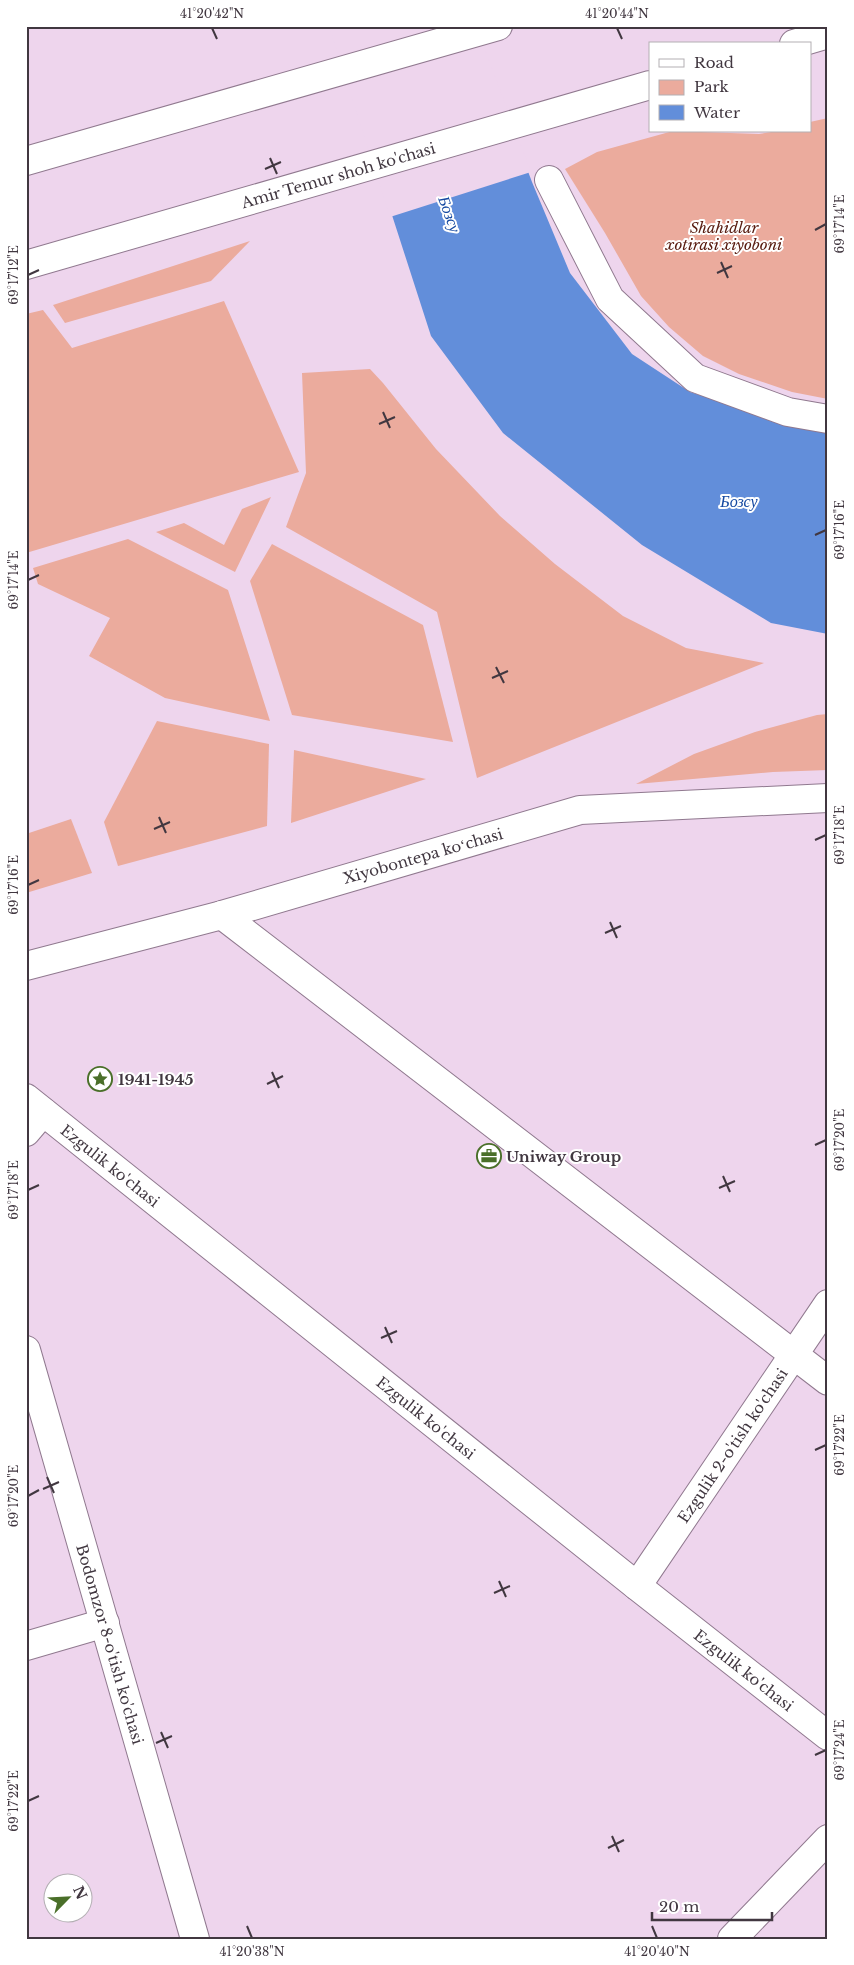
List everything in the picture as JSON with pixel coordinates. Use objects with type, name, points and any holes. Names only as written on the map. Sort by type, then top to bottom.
[{"type":"street","points":[[26,160],[219,107],[498,26]]},
{"type":"street","points":[[801,42],[828,34]]},
{"type":"street","name":"Amir Temur shoh ko'chasi","points":[[26,265],[649,85]]},
{"type":"street","points":[[548,180],[610,299],[695,378],[788,412],[828,419]]},
{"type":"street","name":"Xiyobontepa koʻchasi","points":[[26,966],[222,915],[580,810],[828,798]]},
{"type":"street","points":[[222,915],[828,1381]]},
{"type":"street","name":"Ezgulik ko'chasi","points":[[32,1114],[828,1736]]},
{"type":"street","name":"Ezgulik 2-o'tish ko'chasi","points":[[637,1586],[828,1304]]},
{"type":"street","name":"Bodomzor 8-o'tish ko'chasi","points":[[26,1350],[195,1939]]},
{"type":"street","points":[[26,1646],[104,1623]]},
{"type":"street","points":[[732,1939],[828,1839]]},
{"type":"green space","name":"Shahidlar xotirasi xiyoboni","points":[[828,118],[828,399],[792,392],[739,374],[703,356],[669,327],[641,296],[565,169],[597,152],[669,132],[759,134],[771,132],[812,132],[812,122]]},
{"type":"green space","points":[[250,241],[211,281],[65,323],[53,305]]},
{"type":"green space","points":[[224,301],[299,472],[26,553],[26,314],[43,310],[72,348]]},
{"type":"green space","points":[[370,369],[436,449],[500,516],[555,564],[623,616],[686,648],[764,663],[477,778],[437,612],[286,527],[306,473],[302,373]]},
{"type":"green space","points":[[271,497],[235,572],[156,532],[184,523],[224,545],[242,509]]},
{"type":"green space","points":[[128,539],[228,590],[270,721],[165,698],[89,656],[110,618],[38,584],[33,568]]},
{"type":"green space","points":[[272,544],[423,625],[453,742],[292,715],[250,581]]},
{"type":"green space","points":[[828,714],[828,770],[773,772],[636,784],[694,754],[755,732],[817,715]]},
{"type":"green space","points":[[157,721],[269,744],[267,826],[118,866],[104,822]]},
{"type":"green space","points":[[294,750],[426,779],[291,823]]},
{"type":"green space","points":[[71,819],[92,873],[26,893],[26,834]]},
{"type":"water","name":"Бозсу","points":[[331,26],[473,26],[532,182],[570,273],[632,354],[690,392],[803,428],[828,433],[828,634],[771,623],[642,545],[503,433],[431,336]]},
{"type":"pier","points":[[329,26],[476,26],[531,172],[390,217]]},
{"type":"place","name":"1941-1945","points":[[100,1079]]},
{"type":"place","name":"Uniway Group","points":[[489,1156]]}]
